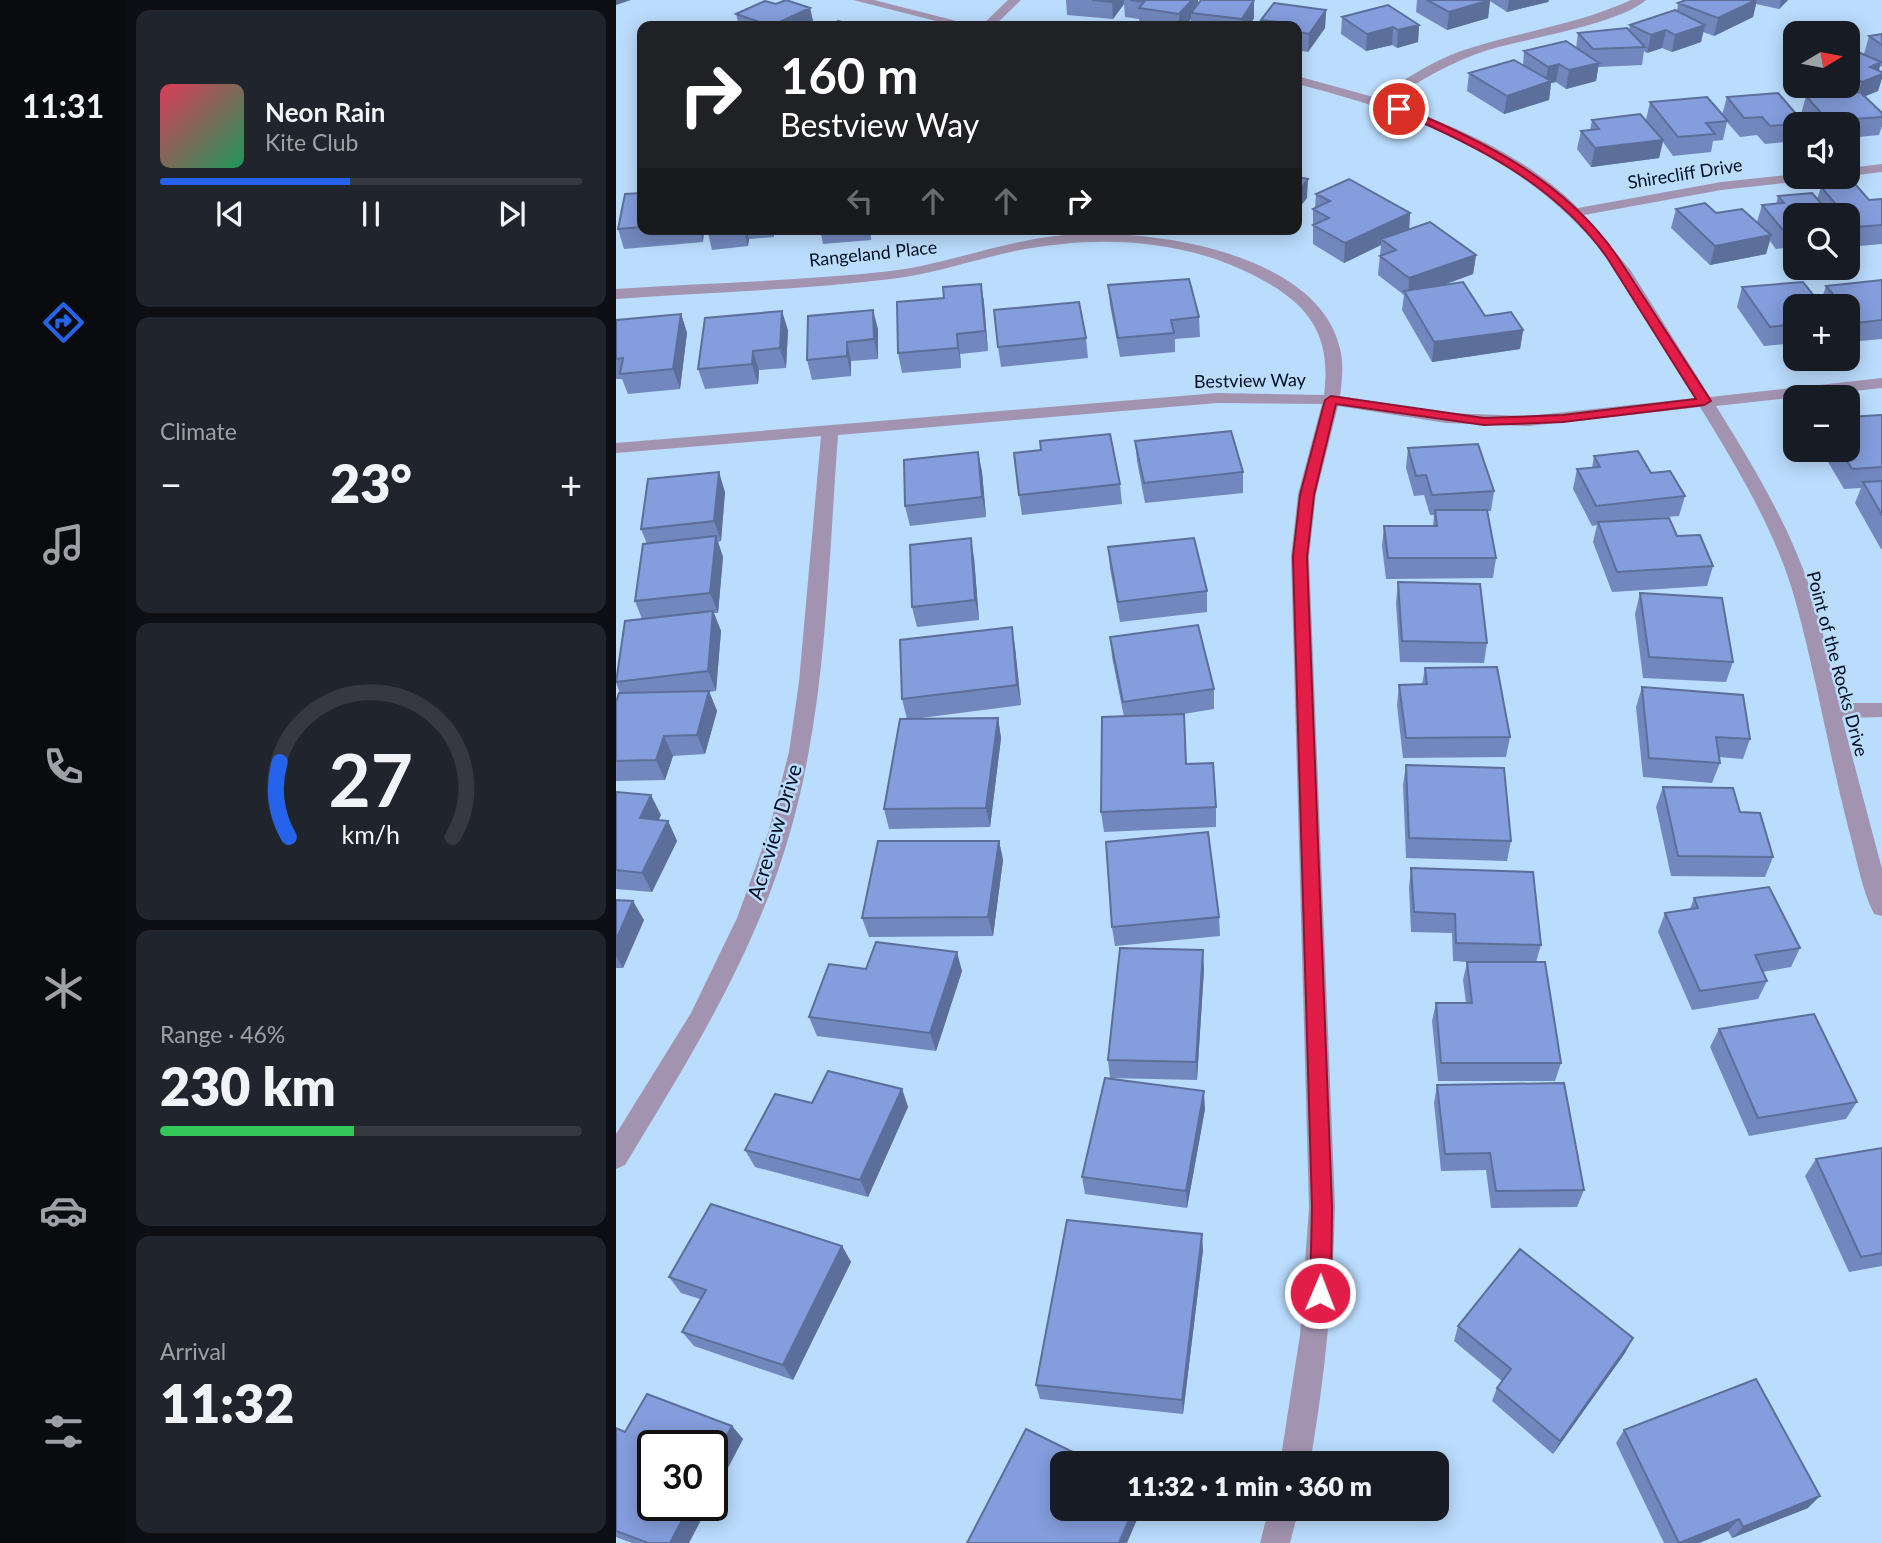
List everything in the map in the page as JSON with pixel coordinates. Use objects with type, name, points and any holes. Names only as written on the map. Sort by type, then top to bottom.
[{"type":"street","points":[[859,0],[949,21]]},
{"type":"street","points":[[992,21],[1015,0]]},
{"type":"street","points":[[1380,102],[1443,62],[1496,44],[1588,20],[1640,0]]},
{"type":"street","name":"Point of the Rocks Drive","points":[[1302,81],[1380,102],[1461,135],[1549,190],[1600,239],[1704,401],[1763,498],[1780,534],[1802,591],[1864,846],[1882,907]]},
{"type":"street","points":[[1860,171],[1882,168]]},
{"type":"street","name":"Shirecliff Drive","points":[[1575,213],[1710,188],[1783,179]]},
{"type":"street","name":"Rangeland Place","points":[[616,294],[891,275],[936,268],[1017,246],[1058,239],[1099,237],[1148,240],[1227,256],[1262,271],[1292,290],[1312,311],[1328,335],[1334,358],[1331,400],[1307,495],[1300,557],[1322,1207],[1318,1320],[1310,1386],[1297,1451]]},
{"type":"street","name":"Bestview Way","points":[[616,448],[1217,398],[1331,400],[1484,421],[1563,418],[1882,383]]},
{"type":"street","name":"Acreview Drive","points":[[616,1157],[700,1020],[748,918],[780,830],[799,752],[809,682],[830,431]]},
{"type":"street","points":[[1830,710],[1882,710]]},
{"type":"street","points":[[1275,1543],[1281,1521]]},
{"type":"building","points":[[786,0],[810,8],[782,21],[756,21],[736,14],[765,1],[776,4]]},
{"type":"building","points":[[1130,0],[1192,0],[1179,14],[1139,8],[1144,2]]},
{"type":"building","points":[[1201,0],[1254,0],[1242,19],[1191,13]]},
{"type":"building","points":[[1427,0],[1490,0],[1449,12]]},
{"type":"building","points":[[1686,0],[1756,0],[1718,18],[1678,3]]},
{"type":"building","points":[[1274,3],[1326,10],[1309,34],[1302,33],[1302,21],[1261,20]]},
{"type":"building","points":[[1388,5],[1419,25],[1398,30],[1393,27],[1367,34],[1342,17]]},
{"type":"building","points":[[1675,10],[1705,25],[1675,35],[1666,30],[1651,35],[1630,25]]},
{"type":"building","points":[[1627,28],[1645,47],[1593,49],[1578,33]]},
{"type":"building","points":[[1882,34],[1882,45],[1869,36]]},
{"type":"building","points":[[1566,41],[1599,63],[1569,70],[1559,64],[1548,67],[1524,51]]},
{"type":"building","points":[[1860,53],[1881,62],[1870,67],[1882,72],[1862,82]]},
{"type":"building","points":[[1514,60],[1551,81],[1507,96],[1469,73]]},
{"type":"building","points":[[1860,92],[1882,113],[1882,117],[1860,118],[1860,112],[1820,112],[1808,98],[1860,98]]},
{"type":"building","points":[[1778,93],[1794,112],[1783,112],[1783,125],[1770,126],[1762,117],[1744,118],[1727,97]]},
{"type":"building","points":[[1707,97],[1728,121],[1706,123],[1715,134],[1678,137],[1650,102]]},
{"type":"building","points":[[1640,114],[1663,140],[1595,148],[1581,131],[1599,129],[1592,120]]},
{"type":"building","points":[[1349,179],[1410,213],[1345,243],[1313,225],[1329,218],[1313,209],[1330,201],[1316,194]]},
{"type":"building","points":[[1823,189],[1859,189],[1869,200],[1882,199],[1882,225],[1860,227],[1860,203],[1835,203]]},
{"type":"building","points":[[637,193],[637,227],[618,229],[625,194]]},
{"type":"building","points":[[1812,193],[1821,203],[1784,203],[1778,196]]},
{"type":"building","points":[[1705,203],[1716,213],[1742,209],[1771,235],[1715,246],[1676,209]]},
{"type":"building","points":[[1783,203],[1783,229],[1782,229],[1762,205]]},
{"type":"building","points":[[1430,222],[1476,255],[1409,278],[1380,256],[1396,250],[1381,239]]},
{"type":"building","points":[[1189,279],[1199,317],[1171,320],[1174,333],[1118,338],[1108,285]]},
{"type":"building","points":[[1882,280],[1882,320],[1860,323],[1860,294],[1833,294],[1826,286]]},
{"type":"building","points":[[1463,282],[1485,316],[1511,312],[1523,330],[1434,342],[1404,291]]},
{"type":"building","points":[[1803,282],[1812,294],[1783,294],[1783,326],[1770,327],[1742,287]]},
{"type":"building","points":[[981,284],[985,331],[957,334],[958,348],[898,353],[897,302],[944,298],[943,287]]},
{"type":"building","points":[[1079,302],[1086,338],[998,347],[994,310]]},
{"type":"building","points":[[873,310],[874,339],[847,342],[847,356],[807,360],[808,316]]},
{"type":"building","points":[[782,311],[780,348],[753,351],[752,364],[698,369],[705,318]]},
{"type":"building","points":[[681,314],[673,369],[620,374],[623,358],[616,359],[616,320]]},
{"type":"building","points":[[1882,415],[1882,467],[1852,469],[1848,462],[1860,462],[1860,416]]},
{"type":"building","points":[[1231,431],[1243,472],[1144,483],[1135,441]]},
{"type":"building","points":[[1110,434],[1120,484],[1019,495],[1014,453],[1041,450],[1040,441]]},
{"type":"building","points":[[1478,444],[1494,491],[1432,495],[1426,475],[1416,476],[1408,448]]},
{"type":"building","points":[[1638,451],[1651,473],[1670,471],[1685,496],[1596,506],[1577,469],[1600,467],[1594,456]]},
{"type":"building","points":[[978,452],[982,497],[905,506],[904,460]]},
{"type":"building","points":[[719,472],[714,521],[641,529],[648,479]]},
{"type":"building","points":[[1882,481],[1882,515],[1863,482]]},
{"type":"building","points":[[1435,510],[1487,510],[1496,558],[1388,558],[1384,526],[1437,526]]},
{"type":"building","points":[[1669,518],[1677,536],[1700,535],[1713,566],[1617,572],[1598,522]]},
{"type":"building","points":[[716,536],[710,593],[635,601],[643,544]]},
{"type":"building","points":[[971,538],[975,600],[912,607],[910,545]]},
{"type":"building","points":[[1194,538],[1207,591],[1118,602],[1108,547]]},
{"type":"building","points":[[1398,582],[1480,584],[1487,643],[1402,641]]},
{"type":"building","points":[[1640,593],[1722,598],[1733,662],[1649,657]]},
{"type":"building","points":[[713,611],[708,671],[616,682],[625,621]]},
{"type":"building","points":[[1198,625],[1214,689],[1123,702],[1110,637]]},
{"type":"building","points":[[1012,627],[1017,685],[902,699],[900,640]]},
{"type":"building","points":[[1497,667],[1510,737],[1406,738],[1399,685],[1427,684],[1425,668]]},
{"type":"building","points":[[1642,687],[1743,695],[1750,739],[1716,737],[1720,763],[1649,758]]},
{"type":"building","points":[[709,691],[697,735],[664,736],[656,760],[616,761],[616,702],[619,693]]},
{"type":"building","points":[[1184,714],[1186,764],[1213,763],[1216,807],[1101,812],[1102,717]]},
{"type":"building","points":[[998,718],[986,808],[884,809],[900,719]]},
{"type":"building","points":[[1406,765],[1504,768],[1511,841],[1409,838]]},
{"type":"building","points":[[1663,787],[1733,788],[1740,812],[1760,813],[1773,857],[1678,856]]},
{"type":"building","points":[[616,792],[651,795],[640,818],[668,821],[642,873],[616,870]]},
{"type":"building","points":[[1208,832],[1219,917],[1112,927],[1106,842]]},
{"type":"building","points":[[878,841],[999,841],[988,917],[862,918]]},
{"type":"building","points":[[1411,868],[1533,872],[1541,945],[1456,943],[1455,914],[1414,912]]},
{"type":"building","points":[[1769,887],[1800,948],[1755,955],[1767,981],[1700,991],[1665,913],[1698,908],[1694,898]]},
{"type":"building","points":[[616,900],[633,901],[616,940]]},
{"type":"building","points":[[876,942],[957,952],[930,1033],[809,1017],[829,964],[866,969]]},
{"type":"building","points":[[1120,948],[1203,950],[1196,1062],[1108,1060]]},
{"type":"building","points":[[1467,962],[1545,962],[1561,1063],[1441,1063],[1436,1003],[1472,1003]]},
{"type":"building","points":[[1814,1014],[1857,1102],[1758,1118],[1719,1029]]},
{"type":"building","points":[[828,1071],[902,1089],[860,1180],[745,1150],[775,1094],[812,1103]]},
{"type":"building","points":[[1105,1078],[1204,1091],[1186,1191],[1082,1177]]},
{"type":"building","points":[[1564,1083],[1584,1190],[1496,1191],[1490,1153],[1445,1154],[1437,1085]]},
{"type":"building","points":[[1882,1148],[1882,1253],[1861,1257],[1816,1159]]},
{"type":"building","points":[[711,1204],[842,1246],[783,1365],[682,1332],[706,1290],[669,1277]]},
{"type":"building","points":[[1067,1220],[1202,1234],[1182,1400],[1036,1385]]},
{"type":"building","points":[[1520,1249],[1633,1338],[1560,1441],[1497,1388],[1511,1369],[1458,1326]]},
{"type":"building","points":[[1756,1379],[1820,1496],[1743,1527],[1739,1519],[1679,1543],[1624,1430]]},
{"type":"building","points":[[647,1394],[732,1426],[728,1433],[728,1430],[637,1430],[637,1521],[682,1521],[670,1543],[648,1543],[616,1531],[616,1428],[625,1432]]},
{"type":"building","points":[[1026,1429],[1071,1451],[1050,1451],[1050,1521],[1128,1521],[1119,1543],[967,1543]]},
{"type":"route","points":[[1320,1293],[1322,1207],[1300,557],[1307,495],[1331,400],[1446,418],[1484,421],[1563,418],[1704,401],[1614,259],[1600,239],[1575,213],[1522,170],[1461,135],[1399,109]]}]
